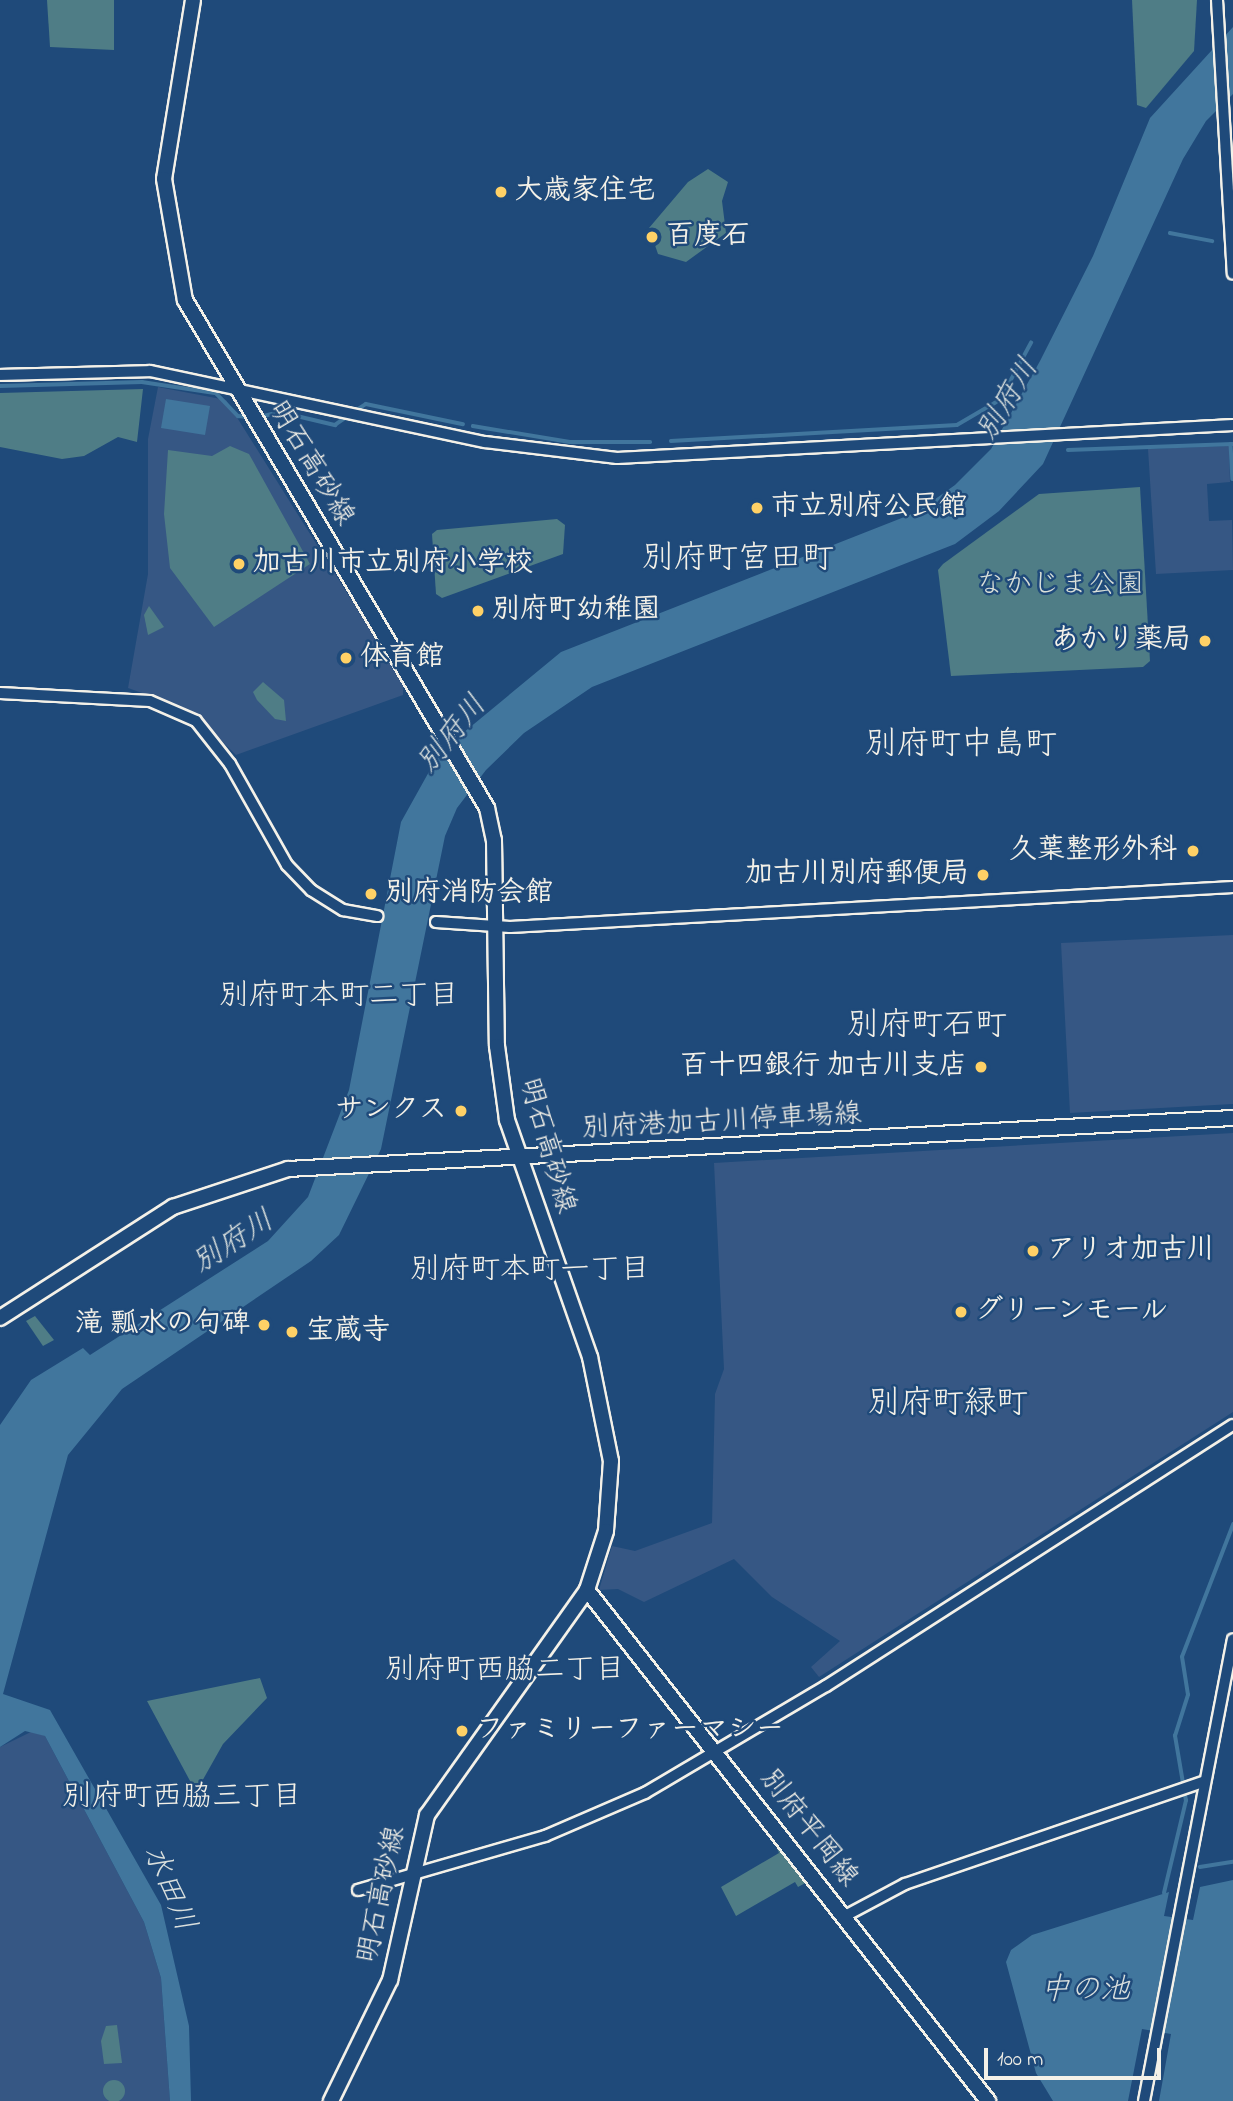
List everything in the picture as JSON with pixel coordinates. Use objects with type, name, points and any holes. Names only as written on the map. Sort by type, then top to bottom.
[{"type":"main road","name":"明石高砂線","points":[[194,0],[166,156],[166,215],[185,300],[479,792],[494,840],[498,1064],[520,1158],[590,1357],[609,1435],[610,1504],[587,1590],[427,1815],[390,1980],[331,2101]]},
{"type":"main road","name":"別府港加古川停車場線","points":[[0,1318],[191,1197],[269,1172],[313,1166],[520,1158],[1233,1118]]},
{"type":"main road","name":"別府平岡線","points":[[587,1590],[718,1753],[988,2101]]},
{"type":"street","points":[[1217,0],[1233,274]]},
{"type":"street","points":[[0,375],[150,371],[563,455],[629,458],[1066,432],[1233,425]]},
{"type":"street","points":[[0,693],[149,701],[196,721],[230,764],[287,865],[311,890],[343,909],[377,916]]},
{"type":"street","points":[[436,922],[496,928],[1233,887]]},
{"type":"street","points":[[358,1890],[412,1878],[595,1817],[718,1753],[1233,1425]]},
{"type":"street","points":[[1144,2101],[1203,1782],[1233,1639]]},
{"type":"street","points":[[845,1916],[905,1884],[1203,1782]]},
{"type":"shaded area","name":"加古川市立別府小学校","points":[[158,387],[226,400],[403,682],[403,695],[236,755],[190,710],[128,688],[148,574],[148,439]]},
{"type":"shaded area","points":[[1229,446],[1230,482],[1207,484],[1209,521],[1232,520],[1233,570],[1156,574],[1148,449]]},
{"type":"shaded area","points":[[1233,935],[1233,1104],[1070,1113],[1061,943]]},
{"type":"shaded area","points":[[1233,1133],[1233,1412],[819,1677],[811,1667],[840,1641],[772,1597],[734,1559],[644,1602],[618,1589],[599,1590],[612,1546],[635,1551],[712,1523],[715,1394],[724,1369],[714,1163]]},
{"type":"shaded area","points":[[35,1730],[45,1736],[144,1922],[161,1978],[170,2101],[0,2101],[0,1747]]},
{"type":"green space","points":[[47,0],[114,0],[114,50],[50,47]]},
{"type":"green space","points":[[1132,0],[1197,0],[1194,51],[1146,108],[1137,105]]},
{"type":"green space","points":[[708,169],[728,182],[722,201],[726,233],[686,262],[658,254],[649,228],[688,182]]},
{"type":"green space","points":[[143,389],[137,442],[118,437],[84,456],[62,459],[0,447],[0,393]]},
{"type":"green space","points":[[230,446],[249,454],[310,564],[214,627],[170,568],[164,514],[168,450],[212,456]]},
{"type":"green space","name":"なかじま公園","points":[[1140,487],[1150,661],[1143,667],[951,676],[938,570],[943,564],[1039,494]]},
{"type":"green space","points":[[557,519],[565,525],[563,554],[442,598],[436,594],[432,534],[437,530]]},
{"type":"green space","points":[[149,606],[164,627],[148,635],[144,615]]},
{"type":"green space","points":[[263,682],[284,700],[286,721],[275,719],[257,700],[253,692]]},
{"type":"green space","points":[[35,1316],[54,1340],[43,1346],[26,1321]]},
{"type":"green space","points":[[260,1678],[267,1698],[223,1744],[196,1792],[147,1701]]},
{"type":"green space","points":[[770,1832],[809,1881],[798,1887],[795,1882],[736,1916],[721,1887],[779,1853]]},
{"type":"green space","points":[[117,2025],[122,2063],[104,2064],[101,2041],[106,2026]]},
{"type":"green space","points":[[114,2080],[122,2083],[125,2091],[122,2099],[114,2102],[106,2099],[103,2091],[106,2083]]},
{"type":"water","points":[[1233,27],[1233,94],[1206,121],[1183,159],[1043,464],[999,511],[955,544],[592,687],[524,733],[486,770],[457,808],[445,836],[381,1149],[339,1235],[311,1261],[122,1389],[68,1455],[3,1694],[50,1710],[161,1905],[189,2026],[191,2101],[170,2101],[161,1978],[144,1922],[45,1736],[25,1731],[0,1747],[0,1425],[31,1380],[83,1348],[90,1355],[268,1241],[308,1197],[349,1090],[401,822],[440,752],[561,652],[917,512],[955,485],[991,449],[1040,361],[1093,256],[1150,118]]},
{"type":"water","points":[[166,399],[210,406],[205,435],[161,428]]},
{"type":"water","name":"中の池","points":[[1233,1880],[1233,2101],[1159,2101],[1171,2034],[1142,2029],[1128,2101],[1053,2101],[1036,2073],[1006,1962],[1011,1950],[1032,1935],[1169,1892],[1164,1916],[1193,1920],[1200,1887]]},
{"type":"waterway","points":[[1170,233],[1212,241]]},
{"type":"waterway","name":"別府川","points":[[671,441],[957,425],[1000,400],[1031,343]]},
{"type":"waterway","points":[[0,386],[142,382],[216,393],[238,416],[248,417]]},
{"type":"waterway","points":[[354,412],[366,404],[463,424]]},
{"type":"waterway","points":[[260,417],[280,412],[335,425],[348,416]]},
{"type":"waterway","points":[[473,426],[570,442],[650,442]]},
{"type":"waterway","points":[[1231,444],[1233,479]]},
{"type":"waterway","points":[[1068,450],[1233,444]]},
{"type":"waterway","points":[[1164,1893],[1186,1801],[1175,1736],[1188,1695],[1182,1657],[1233,1525]]},
{"type":"waterway","points":[[1200,1867],[1233,1862]]},
{"type":"place","name":"大歳家住宅","points":[[501,192]]},
{"type":"place","name":"百度石","points":[[652,237]]},
{"type":"place","name":"市立別府公民館","points":[[757,508]]},
{"type":"place","name":"加古川市立別府小学校","points":[[239,564]]},
{"type":"place","name":"別府町幼稚園","points":[[478,611]]},
{"type":"place","name":"あかり薬局","points":[[1205,641]]},
{"type":"place","name":"体育館","points":[[346,658]]},
{"type":"place","name":"久葉整形外科","points":[[1193,851]]},
{"type":"place","name":"加古川別府郵便局","points":[[983,875]]},
{"type":"place","name":"別府消防会館","points":[[371,894]]},
{"type":"place","name":"百十四銀行 加古川支店","points":[[981,1067]]},
{"type":"place","name":"サンクス","points":[[461,1111]]},
{"type":"place","name":"アリオ加古川","points":[[1033,1251]]},
{"type":"place","name":"グリーンモール","points":[[961,1312]]},
{"type":"place","name":"滝 瓢水の句碑","points":[[264,1325]]},
{"type":"place","name":"宝蔵寺","points":[[292,1332]]},
{"type":"place","name":"ファミリーファーマシー","points":[[462,1731]]},
{"type":"district","name":"別府町宮田町","points":[[738,560]]},
{"type":"district","name":"別府町中島町","points":[[961,746]]},
{"type":"district","name":"別府町本町二丁目","points":[[339,997]]},
{"type":"district","name":"別府町石町","points":[[927,1027]]},
{"type":"district","name":"別府町本町一丁目","points":[[530,1271]]},
{"type":"district","name":"別府町緑町","points":[[948,1405]]},
{"type":"district","name":"別府町西脇二丁目","points":[[505,1671]]},
{"type":"district","name":"別府町西脇三丁目","points":[[182,1798]]},
{"type":"water label","name":"水田川","points":[[168,1889]]}]
